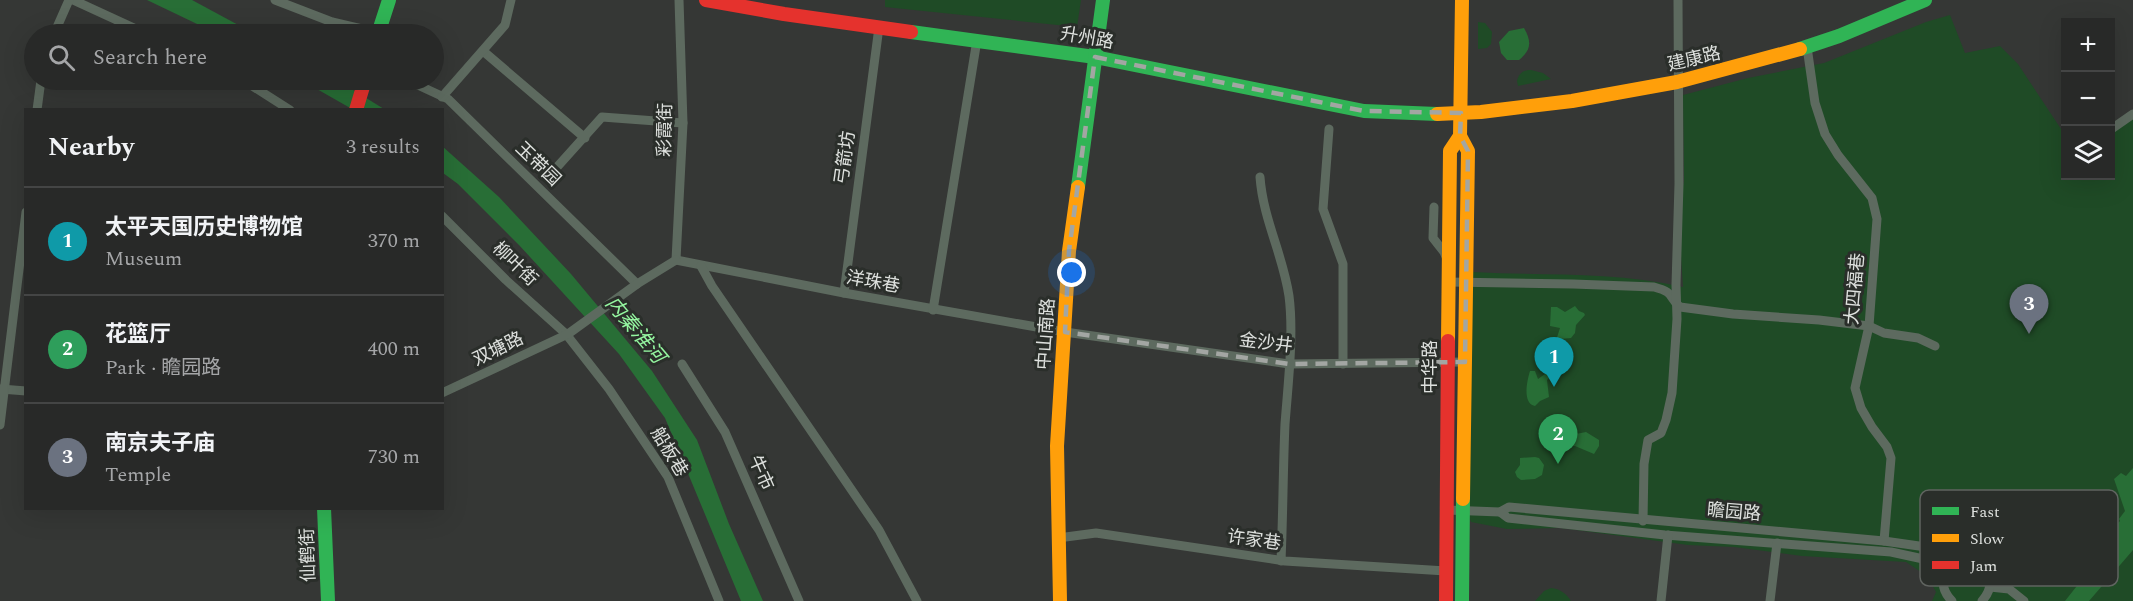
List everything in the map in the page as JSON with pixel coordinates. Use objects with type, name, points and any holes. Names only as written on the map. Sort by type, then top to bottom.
[{"type":"main road","points":[[381,24],[389,0]]},
{"type":"main road","name":"升州路","points":[[706,0],[784,14],[1095,57],[1364,111],[1461,113]]},
{"type":"main road","name":"中山南路","points":[[1060,601],[1057,446],[1069,251],[1103,0]]},
{"type":"main road","name":"中华路","points":[[1462,0],[1460,136],[1468,151],[1462,601]]},
{"type":"main road","name":"建康路","points":[[1461,113],[1572,101],[1677,82],[1807,47],[1925,0]]},
{"type":"main road","points":[[357,108],[362,90]]},
{"type":"main road","name":"中华路","points":[[1446,601],[1450,151],[1460,136]]},
{"type":"main road","name":"仙鹤街","points":[[324,510],[328,601]]},
{"type":"street","points":[[59,24],[71,0],[125,24]]},
{"type":"street","points":[[274,0],[340,24]]},
{"type":"street","points":[[442,97],[505,25],[511,0]]},
{"type":"street","name":"彩霞街","points":[[676,260],[682,123],[679,0]]},
{"type":"street","points":[[1643,521],[1644,464],[1648,440],[1661,433],[1666,420],[1672,393],[1677,319],[1678,0]]},
{"type":"street","name":"弓箭坊","points":[[844,293],[879,27]]},
{"type":"street","points":[[933,310],[977,40]]},
{"type":"street","name":"大四福巷","points":[[1807,47],[1815,103],[1825,134],[1848,169],[1868,193],[1874,206],[1877,230],[1869,326],[1855,388],[1861,408],[1887,447],[1890,458],[1884,541]]},
{"type":"street","points":[[483,51],[585,138]]},
{"type":"street","points":[[37,108],[40,90]]},
{"type":"street","points":[[259,90],[287,108]]},
{"type":"street","name":"玉带园","points":[[428,90],[448,99],[637,284]]},
{"type":"street","points":[[2115,127],[2133,114]]},
{"type":"street","points":[[549,176],[602,117],[682,123]]},
{"type":"street","points":[[1329,129],[1323,209],[1343,264],[1343,364]]},
{"type":"street","points":[[1260,177],[1262,201],[1289,297],[1289,364],[1284,442],[1281,561]]},
{"type":"street","points":[[1434,207],[1433,238],[1444,252],[1448,264]]},
{"type":"street","name":"柳叶街","points":[[444,218],[506,280],[567,334]]},
{"type":"street","points":[[0,425],[24,227]]},
{"type":"street","points":[[637,284],[676,260]]},
{"type":"street","name":"洋珠巷","points":[[676,260],[933,310],[1065,332]]},
{"type":"street","points":[[701,266],[712,286],[879,530],[917,601]]},
{"type":"street","points":[[1448,282],[1654,287],[1672,295],[1680,307],[1869,326],[1884,333],[1918,338],[1935,346]]},
{"type":"street","name":"双塘路","points":[[444,393],[567,334],[637,284]]},
{"type":"street","name":"金沙井","points":[[1065,332],[1289,364],[1465,362]]},
{"type":"street","name":"船板巷","points":[[567,334],[609,389],[668,477],[719,601]]},
{"type":"street","name":"牛市","points":[[682,364],[725,432],[799,601]]},
{"type":"street","points":[[3,389],[24,391]]},
{"type":"street","name":"瞻园路","points":[[1447,510],[1500,512],[1509,507],[1920,546]]},
{"type":"street","name":"瞻园路","points":[[1500,512],[1508,518],[1666,535],[1891,552],[1920,558]]},
{"type":"street","points":[[1661,601],[1666,535],[1671,529],[1670,525],[1665,523]]},
{"type":"street","points":[[1680,536],[1676,533],[1676,528],[1682,524]]},
{"type":"street","name":"许家巷","points":[[1058,538],[1096,533],[1281,561],[1446,571]]},
{"type":"street","points":[[1770,601],[1777,543]]},
{"type":"street","points":[[1945,586],[1947,595],[1952,601]]},
{"type":"street","points":[[1982,601],[1988,594],[1990,586],[2009,590],[2024,601]]},
{"type":"highlighted area","points":[[1095,57],[1364,111],[1461,113],[1460,136],[1468,151],[1465,362],[1289,364],[1065,332],[1069,251]]},
{"type":"shaded area","points":[[147,0],[192,0],[236,24],[197,24]]},
{"type":"shaded area","points":[[885,0],[1081,0],[1077,27],[885,7]]},
{"type":"shaded area","points":[[1950,15],[1965,53],[2000,46],[2018,64],[2061,129],[2061,180],[2115,180],[2115,125],[2133,112],[2133,601],[1932,601],[1936,592],[1933,586],[2118,586],[2118,490],[1920,490],[1920,571],[1906,562],[1802,556],[1734,547],[1688,545],[1561,528],[1507,529],[1471,522],[1461,494],[1473,272],[1604,276],[1683,287],[1678,211],[1684,181],[1683,95],[1748,78],[1824,63],[1926,22]]},
{"type":"shaded area","points":[[1478,22],[1485,23],[1492,32],[1491,44],[1487,48],[1478,49]]},
{"type":"shaded area","points":[[1524,28],[1529,42],[1526,53],[1519,60],[1507,60],[1501,53],[1499,42],[1509,31]]},
{"type":"shaded area","points":[[1531,70],[1543,73],[1551,79],[1518,86],[1517,81],[1520,74]]},
{"type":"shaded area","points":[[319,90],[353,90],[382,108],[350,108]]},
{"type":"shaded area","points":[[444,148],[499,197],[571,274],[652,371],[697,440],[729,524],[763,601],[741,601],[665,418],[619,354],[519,245],[458,184],[444,174]]},
{"type":"shaded area","points":[[1575,306],[1585,315],[1576,325],[1575,333],[1571,338],[1560,339],[1553,359],[1558,369],[1547,380],[1549,397],[1535,406],[1528,401],[1527,396],[1530,371],[1535,371],[1538,379],[1545,374],[1543,348],[1546,347],[1549,352],[1553,350],[1560,328],[1550,326],[1551,307],[1557,307],[1565,312]]},
{"type":"shaded area","points":[[1571,429],[1576,434],[1586,432],[1599,440],[1599,446],[1594,454],[1575,446],[1561,446],[1559,432]]},
{"type":"shaded area","points":[[1520,458],[1539,458],[1544,465],[1542,475],[1535,479],[1521,480],[1515,472],[1520,465]]},
{"type":"shaded area","points":[[2133,468],[2133,550],[2118,567],[2118,523],[2125,511],[2114,479],[2121,473],[2126,476]]},
{"type":"shaded area","points":[[2077,586],[2102,586],[2089,601],[2065,601]]},
{"type":"shaded area","points":[[1551,588],[1562,592],[1571,601],[1535,601],[1544,591]]},
{"type":"traffic: fast","points":[[381,24],[389,0]]},
{"type":"traffic: fast","points":[[1078,187],[1103,0]]},
{"type":"traffic: fast","points":[[1800,49],[1839,36],[1925,0]]},
{"type":"traffic: fast","points":[[911,32],[1095,57],[1364,111],[1437,114]]},
{"type":"traffic: fast","points":[[1462,601],[1463,499]]},
{"type":"traffic: fast","points":[[324,510],[328,601]]},
{"type":"traffic: slow","points":[[1448,341],[1450,151],[1460,136],[1462,0]]},
{"type":"traffic: slow","points":[[1437,114],[1481,112],[1572,101],[1677,82],[1800,49]]},
{"type":"traffic: slow","points":[[1460,136],[1468,151],[1463,499]]},
{"type":"traffic: slow","points":[[1060,601],[1057,446],[1069,251],[1078,187]]},
{"type":"traffic: jam","points":[[706,0],[784,14],[911,32]]},
{"type":"traffic: jam","points":[[357,108],[362,90]]},
{"type":"traffic: jam","points":[[1446,601],[1448,341]]},
{"type":"place","name":"南京夫子庙","points":[[2029,334]]},
{"type":"place","name":"太平天国历史博物馆","points":[[1554,387]]},
{"type":"place","name":"花篮厅","points":[[1558,464]]},
{"type":"water label","name":"内秦淮河","points":[[635,330]]}]
